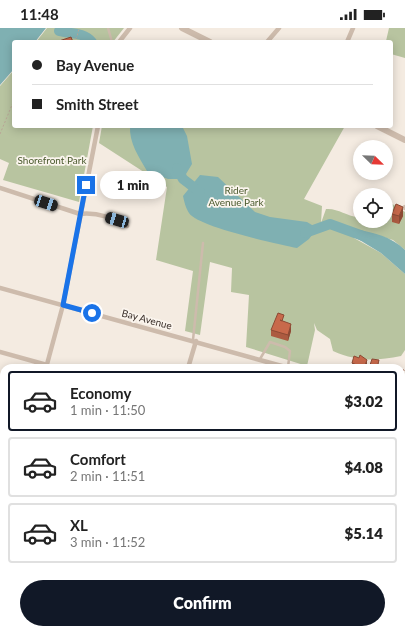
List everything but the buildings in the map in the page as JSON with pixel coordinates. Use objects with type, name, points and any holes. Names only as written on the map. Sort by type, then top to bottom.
[{"type":"street","points":[[121,40],[130,28]]},
{"type":"street","points":[[269,40],[279,28]]},
{"type":"street","points":[[348,40],[353,28]]},
{"type":"street","points":[[185,29],[206,40]]},
{"type":"street","points":[[48,364],[63,305],[98,128]]},
{"type":"street","points":[[381,128],[405,140]]},
{"type":"street","points":[[0,188],[80,214],[90,213],[117,220],[127,226]]},
{"type":"street","name":"Bay Avenue","points":[[0,288],[276,364]]},
{"type":"street","points":[[189,364],[194,341]]},
{"type":"street","points":[[0,352],[40,364]]},
{"type":"lane","points":[[108,28],[111,40]]},
{"type":"lane","points":[[194,341],[203,243]]},
{"type":"lane","points":[[260,359],[270,342],[285,347],[290,351],[289,364]]},
{"type":"path","points":[[75,40],[78,37],[79,28]]},
{"type":"path","points":[[0,134],[12,105]]},
{"type":"green space","points":[[47,28],[124,28],[115,40],[38,40]]},
{"type":"green space","points":[[389,28],[405,28],[405,58],[393,55],[393,40],[386,40]]},
{"type":"green space","name":"Shorefront Park","points":[[12,72],[12,128],[93,128],[79,202],[3,180],[9,163],[0,159],[0,86]]},
{"type":"green space","name":"Rider Avenue Park","points":[[102,128],[344,128],[304,199],[322,206],[321,223],[326,209],[330,209],[353,216],[353,228],[393,228],[393,204],[405,212],[405,250],[393,240],[355,229],[354,238],[381,253],[405,274],[405,350],[401,356],[367,360],[342,355],[333,351],[330,339],[317,330],[314,323],[315,330],[307,364],[301,364],[246,347],[249,295],[231,292],[232,268],[210,262],[200,335],[185,331],[193,271],[156,260],[167,187],[99,143]]},
{"type":"water","points":[[0,28],[46,28],[37,40],[12,40],[12,71],[0,85]]},
{"type":"water","points":[[130,128],[183,128],[187,136],[192,164],[183,179],[168,179],[147,171],[133,144]]},
{"type":"water","points":[[200,175],[218,177],[255,212],[270,217],[307,222],[317,228],[309,239],[297,248],[239,234],[207,224],[189,213],[183,196]]},
{"type":"water","points":[[355,229],[388,238],[400,245],[405,250],[405,274],[381,253],[348,233]]},
{"type":"waterway","points":[[59,31],[85,36],[89,40]]},
{"type":"waterway","points":[[177,168],[183,179],[200,192]]},
{"type":"waterway","points":[[305,233],[330,224],[363,236]]},
{"type":"route","points":[[86,185],[63,305],[92,313]]}]
